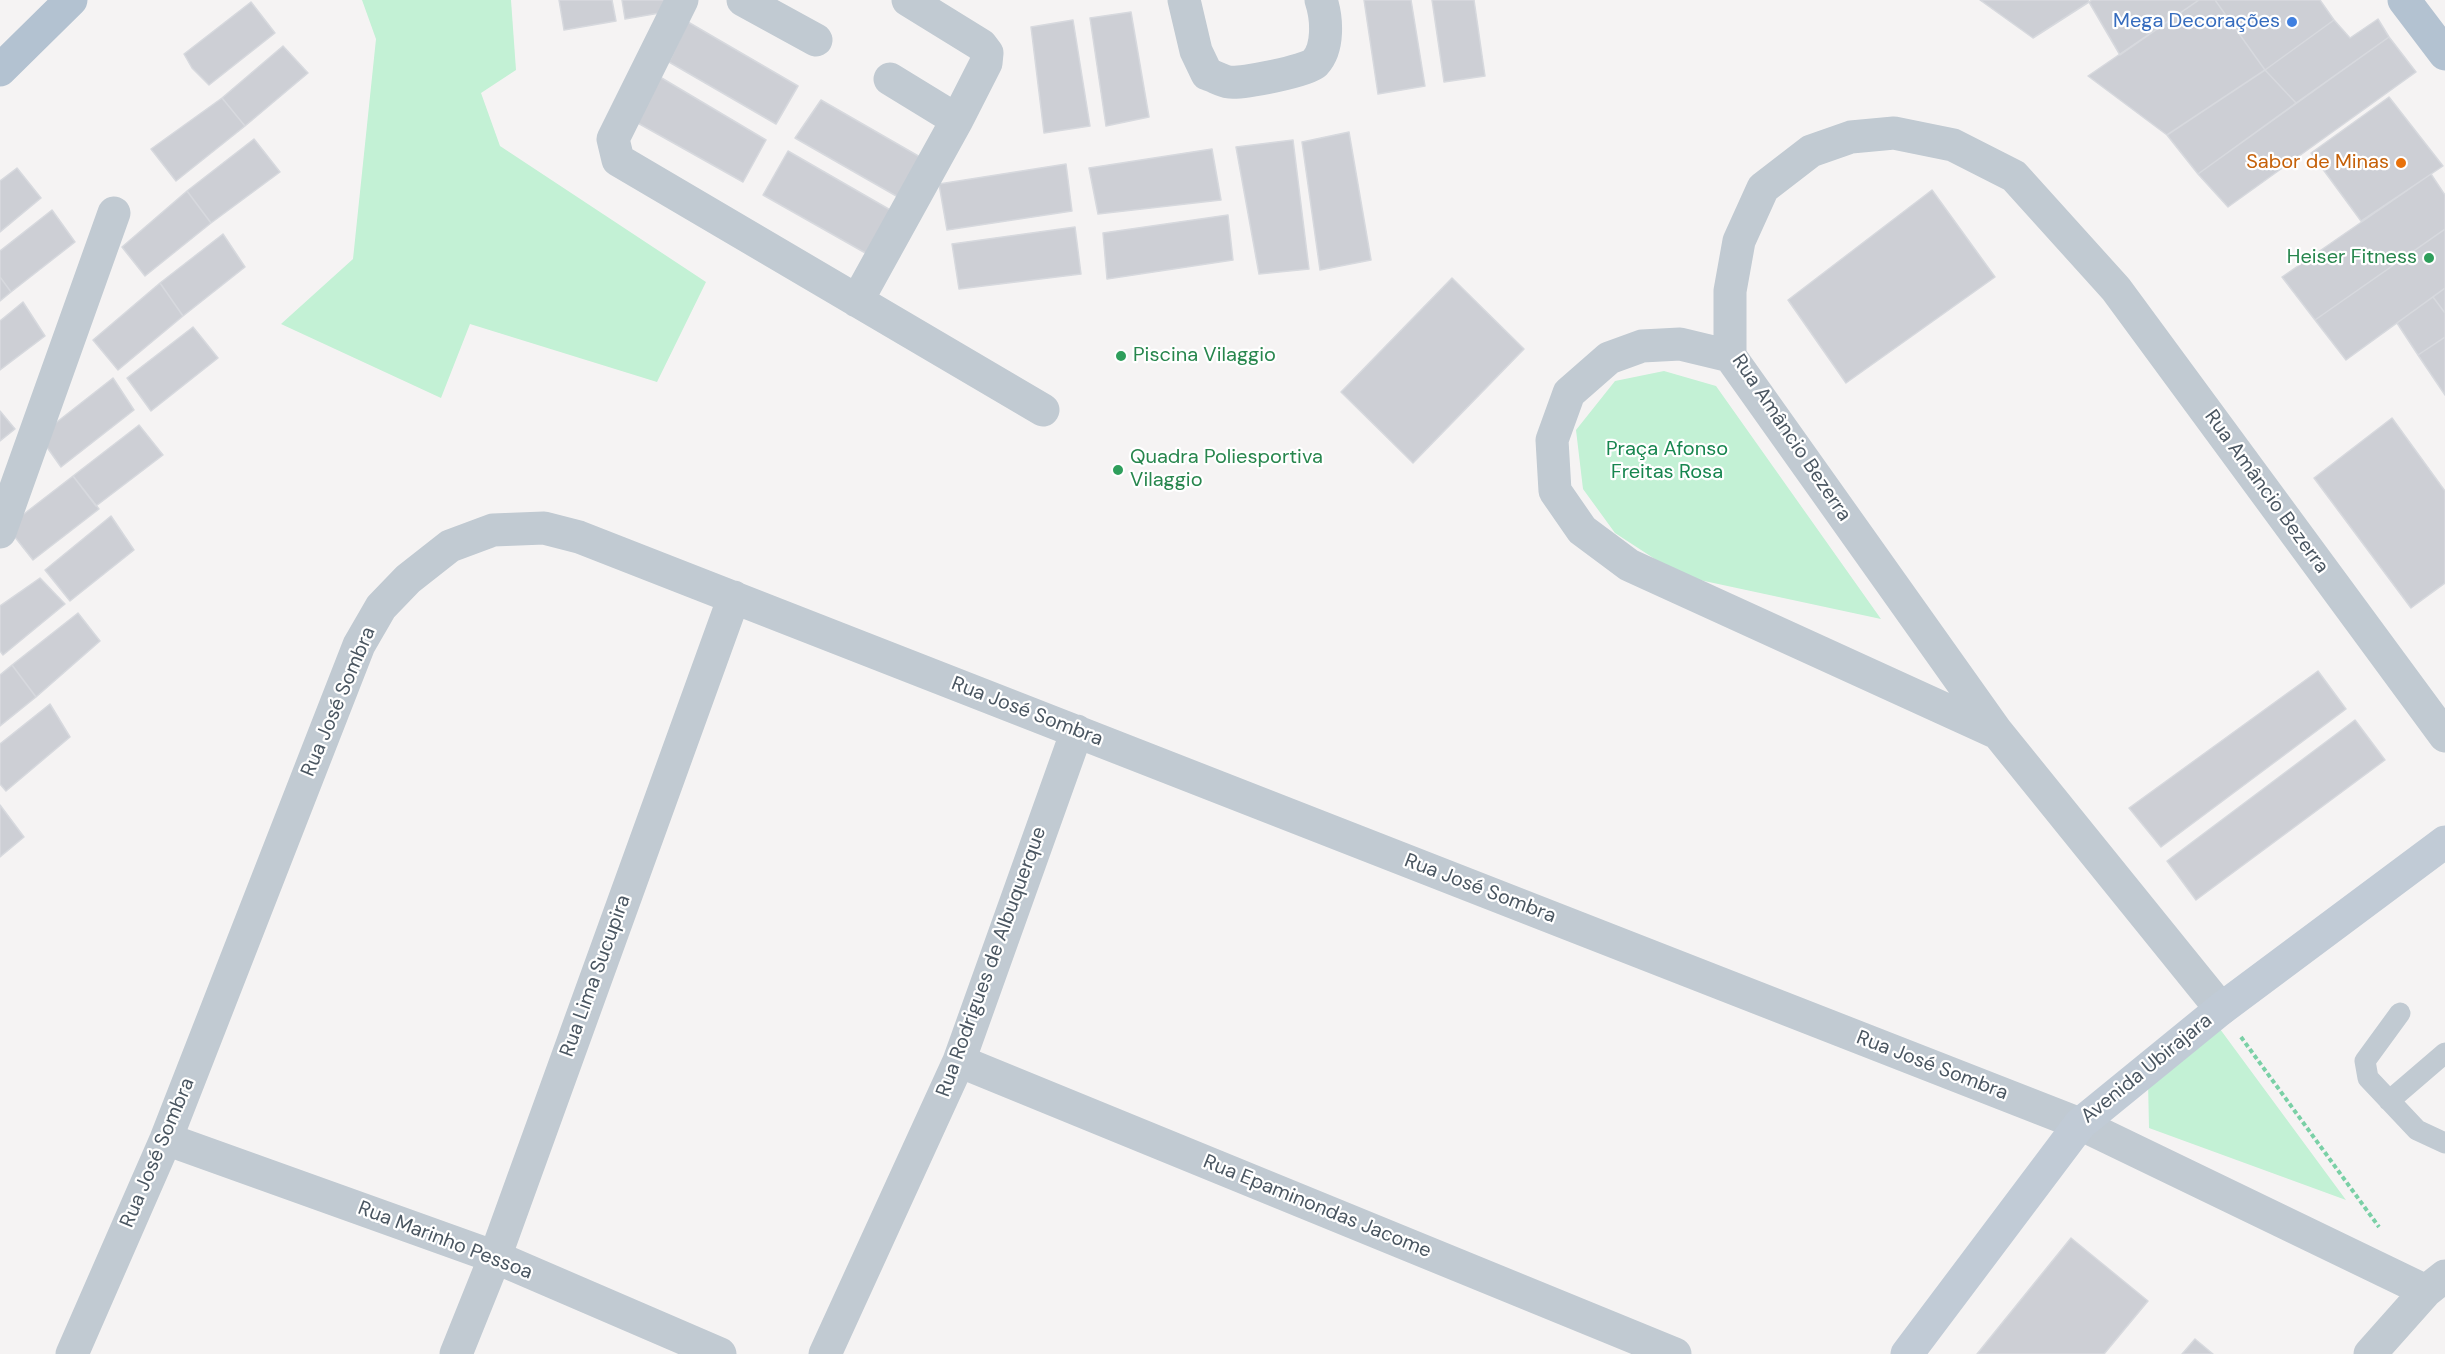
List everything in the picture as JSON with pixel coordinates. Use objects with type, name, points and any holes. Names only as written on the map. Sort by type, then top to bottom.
[{"type":"main road","points":[[0,70],[71,0]]},
{"type":"main road","points":[[2404,0],[2445,54]]},
{"type":"street","points":[[682,0],[613,140],[618,160],[1043,410]]},
{"type":"street","points":[[743,0],[816,40]]},
{"type":"street","points":[[857,301],[986,63],[987,53],[981,45],[908,0]]},
{"type":"street","points":[[1184,0],[1196,51],[1207,74],[1229,82],[1295,73],[1315,64],[1324,47],[1325,12],[1322,0]]},
{"type":"street","points":[[890,78],[957,120]]},
{"type":"street","name":"Rua Amâncio Bezerra","points":[[2221,1009],[1997,732],[1730,356],[1730,291],[1739,241],[1763,188],[1811,151],[1851,138],[1894,133],[1953,145],[2014,176],[2116,289],[2445,736]]},
{"type":"street","points":[[0,532],[114,213]]},
{"type":"street","points":[[1730,356],[1680,344],[1642,346],[1609,358],[1569,393],[1552,440],[1555,491],[1582,530],[1629,565],[1997,732]]},
{"type":"street","name":"Rua José Sombra","points":[[72,1354],[166,1139],[359,645],[381,607],[408,579],[450,546],[494,530],[544,528],[579,537],[734,597],[2080,1124],[2435,1284]]},
{"type":"street","name":"Rua Lima Sucupira","points":[[456,1354],[495,1257],[734,597]]},
{"type":"street","name":"Rua Rodrigues de Albuquerque","points":[[825,1354],[959,1061],[1077,731]]},
{"type":"street","name":"Avenida Ubirajara","points":[[1906,1354],[2080,1124],[2221,1009],[2445,842]]},
{"type":"street","name":"Rua Epaminondas Jacome","points":[[959,1061],[1675,1354]]},
{"type":"street","name":"Rua Marinho Pessoa","points":[[166,1139],[495,1257],[720,1354]]},
{"type":"street","points":[[2370,1354],[2435,1284]]},
{"type":"lane","points":[[2400,1013],[2365,1061],[2368,1078],[2417,1130],[2445,1143]]},
{"type":"lane","points":[[2389,1101],[2445,1053]]},
{"type":"path","points":[[2221,1009],[2385,1234]]},
{"type":"green space","points":[[362,0],[511,0],[516,70],[481,93],[500,146],[706,282],[657,382],[470,324],[441,398],[281,324],[353,259],[376,39]]},
{"type":"green space","name":"Praça Afonso Freitas Rosa","points":[[1664,371],[1716,386],[1881,619],[1681,576],[1615,533],[1583,489],[1576,430],[1615,381]]},
{"type":"green space","points":[[2220,1029],[2346,1200],[2149,1128],[2148,1081]]},
{"type":"building","points":[[559,0],[612,0],[616,21],[564,30]]},
{"type":"building","points":[[622,0],[675,0],[677,10],[625,19]]},
{"type":"building","points":[[1364,0],[1411,0],[1425,86],[1378,94]]},
{"type":"building","points":[[1432,0],[1474,0],[1485,76],[1444,82]]},
{"type":"building","points":[[1980,0],[2088,0],[2089,2],[2033,38]]},
{"type":"building","points":[[2092,0],[2199,0],[2120,55],[2089,2]]},
{"type":"building","points":[[2199,0],[2215,0],[2265,70],[2167,135],[2088,76]]},
{"type":"building","points":[[2215,0],[2320,0],[2334,20],[2265,70]]},
{"type":"building","points":[[251,2],[275,33],[209,85],[192,68],[184,54]]},
{"type":"building","points":[[1131,12],[1149,117],[1106,126],[1090,18]]},
{"type":"building","points":[[2378,19],[2389,37],[2296,103],[2265,70],[2334,20],[2350,38]]},
{"type":"building","points":[[1073,20],[1090,126],[1044,133],[1031,27]]},
{"type":"building","points":[[688,22],[798,86],[776,124],[669,62]]},
{"type":"building","points":[[2389,37],[2416,72],[2228,207],[2198,174]]},
{"type":"building","points":[[283,46],[308,73],[245,126],[222,98]]},
{"type":"building","points":[[2265,70],[2296,103],[2198,174],[2167,135]]},
{"type":"building","points":[[660,77],[766,140],[743,182],[636,122]]},
{"type":"building","points":[[2389,97],[2443,166],[2361,221],[2311,153]]},
{"type":"building","points":[[222,98],[245,126],[176,181],[151,149]]},
{"type":"building","points":[[821,100],[927,161],[905,201],[795,138]]},
{"type":"building","points":[[1349,132],[1371,260],[1320,270],[1302,142]]},
{"type":"building","points":[[254,139],[280,172],[211,223],[187,191]]},
{"type":"building","points":[[1293,140],[1309,269],[1259,274],[1236,147]]},
{"type":"building","points":[[1212,149],[1221,200],[1098,214],[1089,168]]},
{"type":"building","points":[[788,151],[899,215],[876,259],[763,195]]},
{"type":"building","points":[[1066,164],[1072,211],[947,230],[939,184]]},
{"type":"building","points":[[17,168],[41,198],[0,232],[0,181]]},
{"type":"building","points":[[2431,174],[2445,195],[2445,229],[2315,320],[2282,277]]},
{"type":"building","points":[[1932,190],[1995,277],[1846,383],[1788,300]]},
{"type":"building","points":[[187,191],[211,223],[145,276],[122,247]]},
{"type":"building","points":[[52,210],[75,242],[11,292],[0,277],[0,251]]},
{"type":"building","points":[[1228,215],[1233,260],[1107,279],[1103,233]]},
{"type":"building","points":[[1075,227],[1081,274],[959,289],[952,244]]},
{"type":"building","points":[[2445,229],[2445,288],[2346,360],[2315,320]]},
{"type":"building","points":[[223,234],[245,267],[183,316],[160,283]]},
{"type":"building","points":[[0,277],[11,292],[0,301]]},
{"type":"building","points":[[1452,278],[1524,349],[1413,463],[1341,392]]},
{"type":"building","points":[[160,283],[183,316],[118,370],[93,340]]},
{"type":"building","points":[[2445,288],[2445,313],[2433,297]]},
{"type":"building","points":[[2433,297],[2445,313],[2445,337],[2418,355],[2397,323]]},
{"type":"building","points":[[23,302],[45,336],[0,370],[0,321]]},
{"type":"building","points":[[193,327],[218,358],[151,411],[127,378]]},
{"type":"building","points":[[2445,337],[2445,395],[2418,355]]},
{"type":"building","points":[[113,378],[134,410],[61,467],[39,436]]},
{"type":"building","points":[[0,411],[15,429],[0,441]]},
{"type":"building","points":[[2392,418],[2445,491],[2445,583],[2411,608],[2314,478]]},
{"type":"building","points":[[139,425],[163,455],[96,506],[73,476]]},
{"type":"building","points":[[73,476],[99,509],[33,560],[7,527]]},
{"type":"building","points":[[111,516],[134,550],[70,601],[45,570]]},
{"type":"building","points":[[40,578],[65,604],[3,655],[0,651],[0,606]]},
{"type":"building","points":[[78,613],[100,641],[36,697],[12,665]]},
{"type":"building","points":[[12,665],[36,697],[0,726],[0,675]]},
{"type":"building","points":[[2318,671],[2346,709],[2161,847],[2129,808]]},
{"type":"building","points":[[50,704],[70,737],[6,791],[0,784],[0,744]]},
{"type":"building","points":[[2355,720],[2385,760],[2196,900],[2167,861]]},
{"type":"building","points":[[0,805],[24,837],[0,857]]},
{"type":"building","points":[[2071,1238],[2148,1301],[2104,1354],[1977,1354]]},
{"type":"building","points":[[2195,1339],[2213,1354],[2182,1354]]},
{"type":"place","name":"Mega Decorações","points":[[2292,22]]},
{"type":"place","name":"Sabor de Minas","points":[[2401,163]]},
{"type":"place","name":"Heiser Fitness","points":[[2429,258]]},
{"type":"place","name":"Piscina Vilaggio","points":[[1121,356]]},
{"type":"place","name":"Quadra Poliesportiva Vilaggio","points":[[1118,470]]}]
